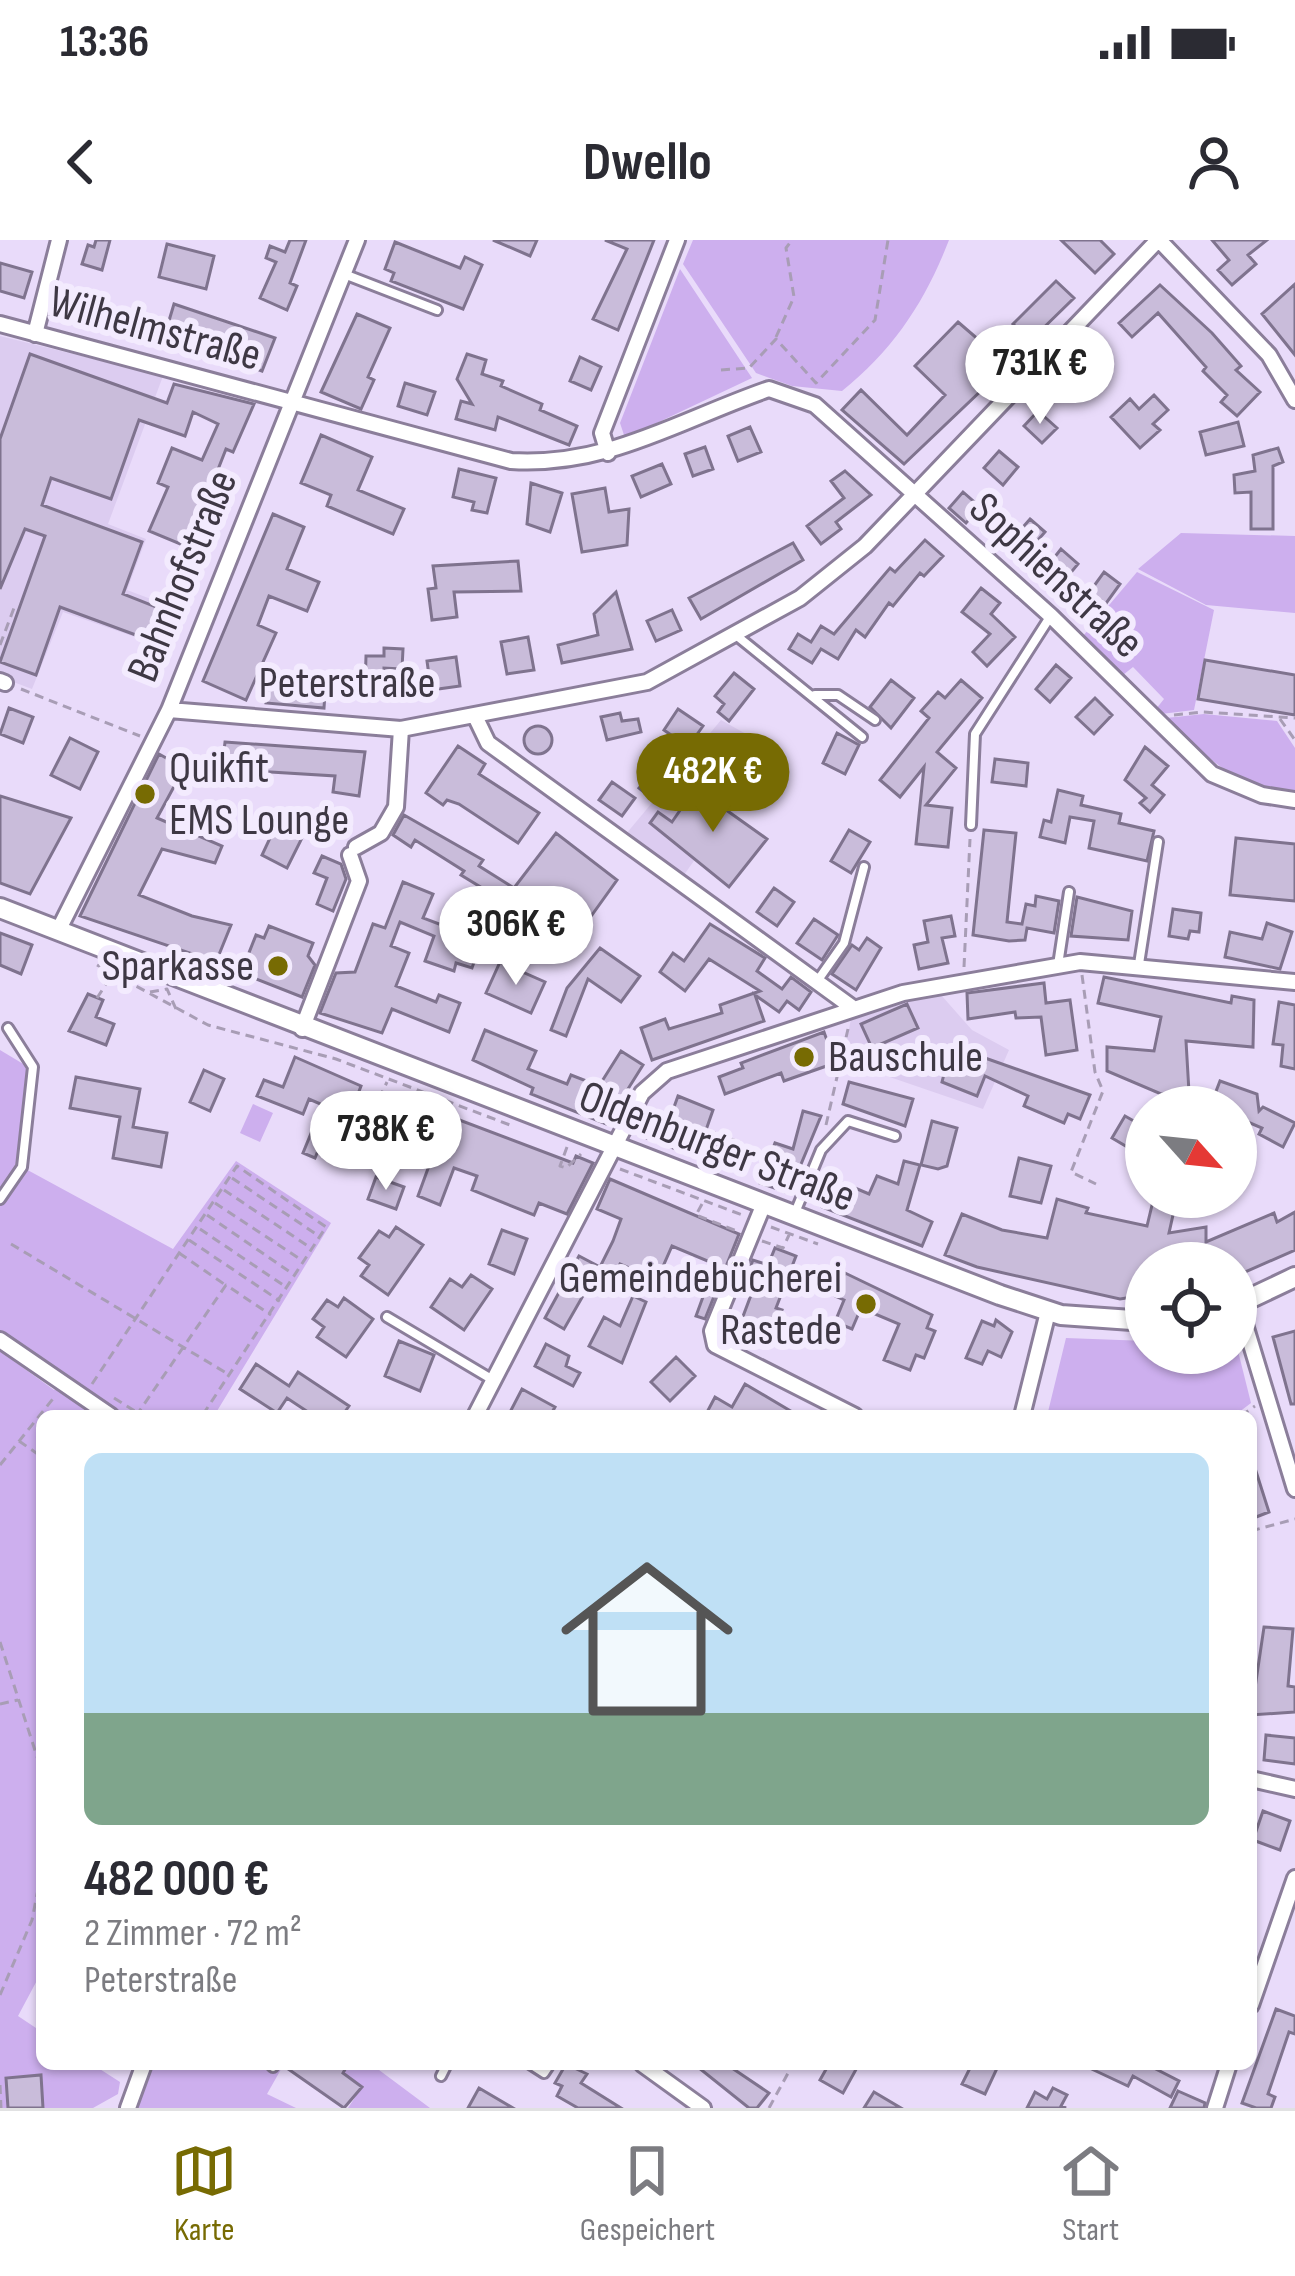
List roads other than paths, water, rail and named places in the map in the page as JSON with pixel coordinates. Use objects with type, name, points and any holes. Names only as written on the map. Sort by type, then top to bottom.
[{"type":"street","points":[[35,334],[59,240]]},
{"type":"street","name":"Bahnhofstraße","points":[[58,931],[169,710],[357,240]]},
{"type":"street","points":[[608,454],[602,433],[677,240]]},
{"type":"street","points":[[475,716],[647,682],[800,598],[865,546],[1159,240],[1269,356],[1295,400]]},
{"type":"street","name":"Wilhelmstraße","points":[[0,324],[291,403]]},
{"type":"street","name":"Sophienstraße","points":[[291,403],[512,461],[562,464],[608,454],[769,389],[815,405],[1051,616],[1212,773],[1262,795],[1295,800]]},
{"type":"street","name":"Peterstraße","points":[[169,710],[401,729],[475,716],[488,743],[854,1008]]},
{"type":"street","points":[[302,1029],[359,881],[353,851],[381,832],[396,807],[401,729]]},
{"type":"street","name":"Oldenburger Straße","points":[[0,908],[760,1214],[792,1218],[1048,1312],[1125,1319]]},
{"type":"street","points":[[478,1410],[642,1093],[667,1071],[854,1008],[1058,965],[1139,964],[1295,982]]},
{"type":"street","points":[[760,1214],[712,1331],[715,1345],[843,1410]]},
{"type":"street","points":[[1257,1296],[1295,1277]]},
{"type":"street","points":[[1024,1410],[1048,1312]]},
{"type":"street","points":[[0,1340],[102,1410]]},
{"type":"street","points":[[1257,1367],[1295,1490]]},
{"type":"street","points":[[1257,1780],[1295,1789]]},
{"type":"street","points":[[1257,1991],[1292,1901],[1295,1878]]},
{"type":"street","points":[[128,2108],[142,2070]]},
{"type":"street","points":[[650,2070],[704,2108]]},
{"type":"street","points":[[1215,2108],[1225,2070]]},
{"type":"lane","points":[[343,274],[436,310]]},
{"type":"lane","points":[[971,825],[975,734],[1051,616]]},
{"type":"lane","points":[[736,636],[862,737]]},
{"type":"lane","points":[[814,695],[838,695],[874,720]]},
{"type":"lane","points":[[1139,964],[1158,842]]},
{"type":"lane","points":[[818,980],[844,943],[865,867]]},
{"type":"lane","points":[[1058,965],[1069,892]]},
{"type":"lane","points":[[0,1199],[22,1167],[33,1067],[8,1028]]},
{"type":"lane","points":[[792,1218],[820,1150],[848,1120],[895,1136]]},
{"type":"lane","points":[[387,1317],[493,1379]]},
{"type":"lane","points":[[441,2076],[444,2070]]},
{"type":"place","name":"Quikfit EMS Lounge","points":[[145,794]]},
{"type":"place","name":"Sparkasse","points":[[278,966]]},
{"type":"place","name":"Bauschule","points":[[804,1057]]},
{"type":"place","name":"Gemeindebücherei Rastede","points":[[866,1304]]}]
